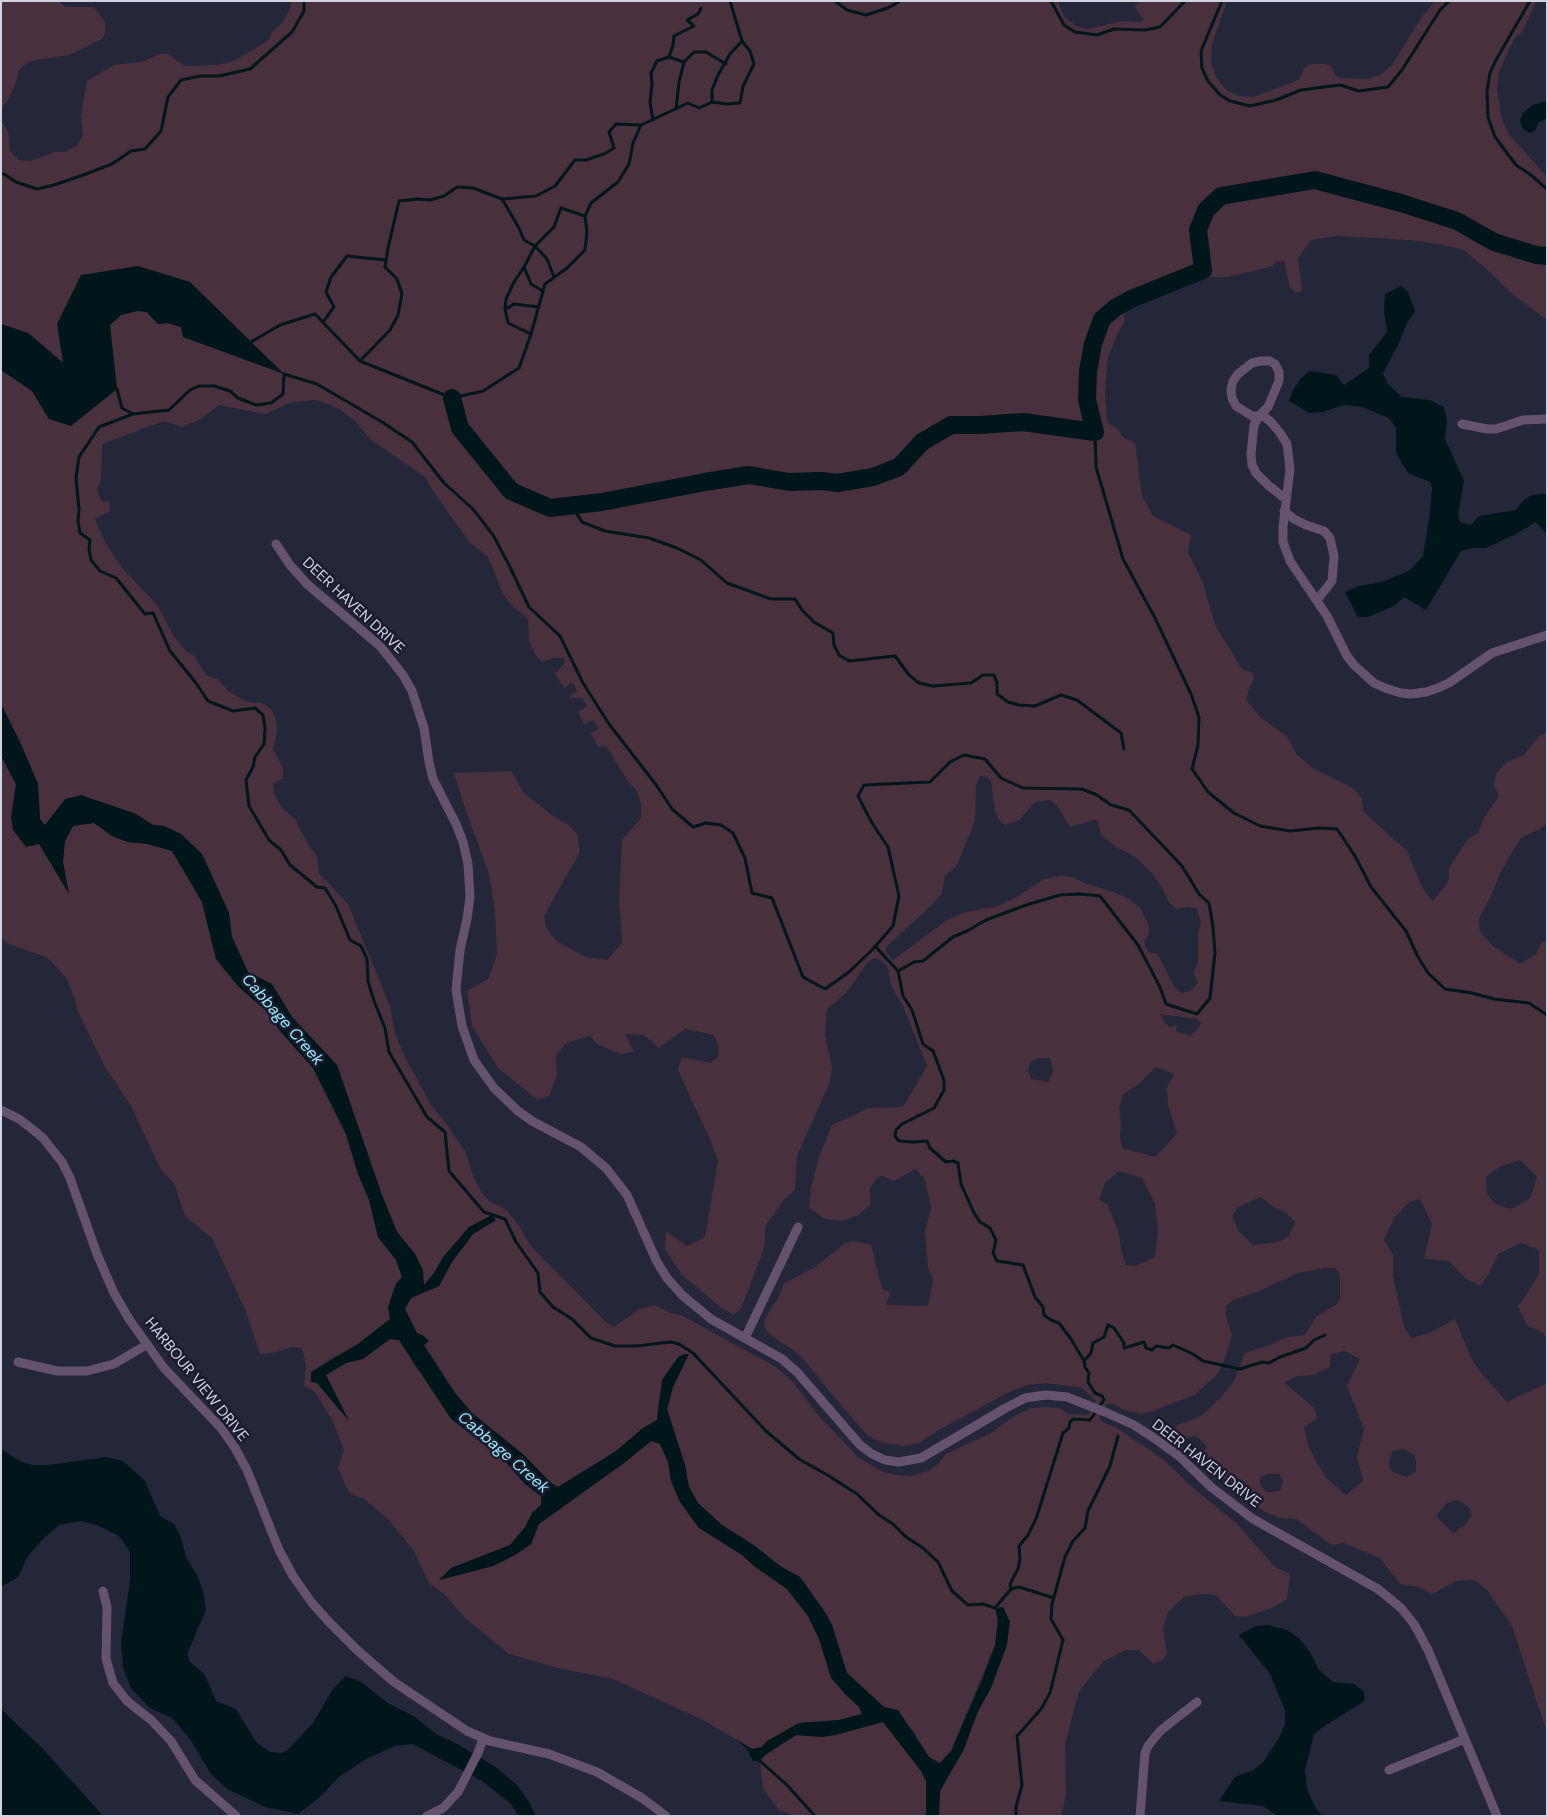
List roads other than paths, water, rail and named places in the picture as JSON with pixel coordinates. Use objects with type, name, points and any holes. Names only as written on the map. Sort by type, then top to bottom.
[{"type":"street","points":[[1286,497],[1282,497],[1268,485],[1256,473],[1252,465],[1251,454],[1254,425],[1259,416],[1268,407],[1279,381],[1278,368],[1270,361],[1257,362],[1235,377],[1230,390],[1233,402],[1239,409],[1252,416],[1259,416],[1265,417],[1272,423],[1287,444],[1290,469],[1286,497],[1284,510],[1283,542],[1286,552],[1300,578],[1317,600],[1347,656],[1354,665],[1374,683],[1385,688],[1401,693],[1426,692],[1440,688],[1492,653],[1547,635]]},
{"type":"street","points":[[1462,424],[1496,429],[1523,420],[1547,420]]},
{"type":"street","points":[[1284,510],[1300,522],[1324,532],[1330,538],[1334,556],[1332,582],[1317,600]]},
{"type":"street","name":"DEER HAVEN DRIVE","points":[[276,544],[290,565],[307,584],[380,646],[404,675],[412,692],[424,728],[428,762],[433,779],[456,824],[463,842],[468,864],[470,897],[459,957],[456,990],[458,1008],[467,1043],[483,1075],[505,1101],[518,1111],[532,1121],[581,1147],[606,1168],[628,1195],[653,1254],[667,1278],[693,1306],[711,1319],[776,1355],[797,1372],[860,1445],[872,1454],[885,1460],[899,1462],[921,1458],[1004,1409],[1025,1398],[1036,1396],[1056,1395],[1067,1397],[1105,1412],[1157,1440],[1179,1456],[1211,1487],[1253,1519],[1378,1590],[1393,1602],[1414,1624],[1424,1640],[1497,1816]]},
{"type":"street","name":"HARBOUR VIEW DRIVE","points":[[1,1110],[32,1128],[62,1162],[70,1178],[100,1262],[114,1293],[146,1344],[164,1368],[221,1428],[235,1448],[247,1470],[279,1550],[293,1576],[317,1609],[356,1650],[394,1682],[453,1723],[483,1739],[507,1746],[549,1754],[589,1768],[620,1784],[666,1816]]},
{"type":"street","points":[[745,1338],[798,1226]]},
{"type":"street","points":[[18,1362],[57,1371],[87,1371],[114,1364],[146,1344]]},
{"type":"street","points":[[103,1591],[107,1607],[106,1659],[113,1683],[127,1701],[166,1735],[195,1780],[236,1816]]},
{"type":"street","points":[[1140,1816],[1145,1753],[1148,1746],[1160,1731],[1197,1702]]},
{"type":"street","points":[[427,1816],[450,1803],[458,1792],[483,1739]]},
{"type":"street","points":[[1389,1770],[1465,1739]]},
{"type":"water","points":[[1547,101],[1547,118],[1538,123],[1535,131],[1530,133],[1523,129],[1520,120],[1523,113],[1533,105]]},
{"type":"water","points":[[138,266],[190,282],[284,374],[183,337],[181,327],[168,323],[158,324],[147,312],[138,311],[121,315],[110,325],[117,389],[71,426],[49,419],[32,391],[1,370],[1,324],[28,333],[63,363],[57,324],[81,275]]},
{"type":"water","points":[[1401,286],[1408,292],[1415,311],[1407,323],[1383,373],[1388,384],[1402,397],[1430,400],[1444,407],[1447,421],[1445,439],[1464,481],[1458,515],[1460,522],[1471,525],[1479,516],[1516,510],[1524,500],[1532,495],[1544,494],[1547,495],[1547,534],[1536,522],[1486,548],[1473,548],[1461,551],[1426,610],[1404,597],[1394,606],[1368,617],[1358,617],[1345,592],[1356,587],[1385,581],[1410,570],[1423,556],[1432,488],[1430,482],[1408,473],[1396,453],[1396,428],[1389,418],[1362,407],[1344,405],[1323,412],[1309,413],[1289,401],[1300,379],[1310,371],[1336,375],[1344,385],[1369,368],[1369,355],[1387,332],[1384,311],[1385,294]]},
{"type":"water","name":"Cabbage Creek","points":[[1,704],[38,784],[40,819],[45,825],[65,799],[81,795],[136,814],[153,825],[164,826],[181,834],[202,854],[229,913],[232,937],[248,972],[272,984],[292,1017],[337,1065],[382,1195],[397,1232],[415,1254],[423,1270],[424,1285],[434,1273],[443,1257],[469,1227],[492,1215],[496,1220],[473,1234],[452,1262],[439,1286],[411,1298],[405,1309],[417,1333],[429,1341],[424,1345],[455,1393],[472,1413],[525,1456],[551,1483],[558,1487],[616,1451],[643,1428],[657,1420],[662,1380],[678,1357],[689,1354],[673,1387],[667,1409],[685,1465],[689,1487],[698,1503],[722,1525],[755,1546],[780,1566],[800,1577],[832,1625],[847,1673],[884,1707],[898,1710],[929,1757],[940,1763],[951,1751],[982,1680],[995,1645],[998,1620],[995,1608],[1003,1607],[1010,1622],[1007,1645],[991,1688],[978,1711],[964,1749],[940,1791],[939,1816],[926,1816],[926,1781],[921,1771],[883,1722],[822,1737],[796,1735],[765,1755],[760,1761],[753,1761],[747,1749],[736,1739],[752,1749],[762,1747],[767,1741],[799,1723],[839,1720],[862,1714],[859,1707],[831,1678],[819,1639],[808,1616],[787,1589],[754,1566],[742,1555],[699,1528],[680,1502],[671,1481],[668,1462],[660,1444],[651,1441],[624,1463],[539,1524],[531,1544],[515,1555],[493,1566],[439,1580],[451,1568],[510,1545],[525,1527],[532,1513],[541,1505],[541,1496],[525,1484],[504,1460],[451,1419],[399,1340],[390,1339],[363,1359],[346,1363],[326,1375],[349,1421],[317,1383],[311,1382],[311,1372],[358,1344],[390,1319],[388,1308],[396,1284],[402,1277],[396,1260],[378,1237],[369,1200],[358,1174],[346,1134],[313,1068],[281,1032],[265,1010],[238,986],[216,959],[202,902],[172,851],[148,844],[128,842],[112,836],[94,823],[73,826],[65,841],[63,862],[69,894],[39,844],[26,847],[13,830],[11,818],[16,784],[1,756]]},
{"type":"water","points":[[1,1449],[20,1461],[32,1465],[48,1465],[106,1457],[123,1461],[145,1481],[160,1516],[174,1524],[181,1537],[186,1557],[198,1577],[204,1595],[206,1610],[187,1654],[190,1662],[205,1675],[216,1701],[236,1709],[256,1742],[270,1752],[282,1753],[288,1750],[313,1723],[333,1689],[346,1676],[361,1682],[388,1703],[415,1717],[436,1734],[459,1745],[497,1768],[517,1785],[536,1816],[519,1816],[510,1803],[482,1781],[413,1744],[395,1746],[366,1759],[339,1777],[320,1797],[298,1814],[265,1807],[227,1789],[211,1774],[190,1739],[172,1718],[150,1708],[131,1688],[123,1667],[121,1642],[130,1581],[130,1552],[119,1536],[97,1525],[81,1521],[59,1525],[28,1556],[18,1577],[1,1587]]},
{"type":"water","points":[[1268,1625],[1287,1630],[1299,1638],[1310,1652],[1319,1670],[1333,1682],[1354,1684],[1363,1691],[1365,1698],[1363,1702],[1314,1734],[1305,1770],[1307,1789],[1315,1807],[1322,1816],[1277,1816],[1263,1806],[1219,1801],[1235,1777],[1254,1770],[1264,1761],[1279,1738],[1285,1724],[1285,1710],[1270,1674],[1239,1635],[1256,1626]]},
{"type":"water","points":[[1,1709],[43,1749],[103,1816],[1,1816]]},
{"type":"waterway","points":[[1,174],[16,182],[37,189],[54,185],[112,164],[131,151],[145,149],[161,131],[168,97],[181,80],[200,76],[219,76],[250,69],[292,32],[304,11],[304,1]]},
{"type":"waterway","points":[[251,342],[280,325],[315,314],[360,361],[452,398],[483,391],[519,368],[545,284],[567,268],[585,250],[587,232],[585,216],[591,203],[618,182],[629,164],[633,143],[641,125],[688,103],[699,108],[712,102],[740,103],[743,86],[754,64],[750,51],[742,41],[730,1]]},
{"type":"waterway","points":[[835,1],[847,10],[866,15],[888,8],[900,1]]},
{"type":"waterway","points":[[1051,1],[1064,25],[1075,32],[1097,35],[1114,29],[1145,30],[1160,27],[1185,1]]},
{"type":"waterway","points":[[1222,1],[1201,51],[1202,68],[1208,81],[1220,95],[1230,101],[1250,106],[1276,100],[1301,90],[1340,85],[1359,91],[1388,87],[1402,70],[1440,10],[1449,1]]},
{"type":"waterway","points":[[1530,1],[1490,73],[1487,91],[1488,117],[1495,137],[1516,165],[1547,189]]},
{"type":"waterway","points":[[669,57],[674,36],[694,26],[687,20],[698,14],[701,8]]},
{"type":"waterway","points":[[712,102],[712,90],[718,75],[730,54],[742,41]]},
{"type":"waterway","points":[[676,109],[679,82],[684,62],[694,52],[706,52],[726,64]]},
{"type":"waterway","points":[[653,120],[650,102],[651,73],[657,61],[669,57],[684,62]]},
{"type":"waterway","points":[[360,361],[390,330],[398,315],[402,294],[397,279],[385,267],[399,201],[430,200],[444,196],[457,187],[473,188],[502,199],[536,196],[555,186],[575,160],[586,160],[604,154],[614,148],[609,132],[616,124],[641,125]]},
{"type":"waterway","points":[[452,398],[460,428],[511,491],[550,508],[602,502],[749,475],[789,482],[821,481],[837,483],[873,477],[899,467],[922,442],[951,425],[1023,422],[1095,432],[1087,400],[1088,371],[1093,344],[1102,319],[1115,308],[1131,299],[1203,270],[1198,230],[1206,210],[1221,196],[1315,180],[1401,203],[1457,221],[1494,242],[1536,255],[1547,256]]},
{"type":"waterway","points":[[502,199],[524,240],[535,246],[547,259],[554,277]]},
{"type":"waterway","points":[[543,291],[531,284],[524,267],[535,246],[554,227],[561,208],[585,216]]},
{"type":"waterway","points":[[323,322],[334,307],[326,292],[331,277],[347,256],[386,260]]},
{"type":"waterway","points":[[524,267],[506,299],[505,309],[508,323],[531,334]]},
{"type":"waterway","points":[[506,309],[514,304],[538,307]]},
{"type":"waterway","points":[[284,374],[317,384],[412,442],[444,483],[473,509],[493,535],[529,607],[560,636],[583,683],[609,724],[657,786],[672,809],[693,827],[706,823],[721,825],[733,833],[745,858],[752,893],[772,898],[803,977],[825,989],[849,972],[893,926],[899,896],[888,847],[872,823],[858,796],[864,785],[930,782],[950,762],[964,755],[985,759],[1001,778],[1023,788],[1082,789],[1097,795],[1111,805],[1129,810],[1182,866],[1199,894],[1209,903],[1215,953],[1210,998],[1197,1014],[1166,1004],[1160,987],[1138,945],[1100,896],[1060,895],[1026,905],[986,920],[953,937],[923,961],[914,962],[898,971],[903,996],[912,1010],[923,1044],[933,1051],[944,1080],[944,1090],[934,1108],[902,1124],[896,1130],[895,1136],[899,1141],[927,1141],[930,1148],[946,1162],[953,1161],[958,1163],[961,1184],[974,1213],[980,1222],[990,1228],[996,1240],[993,1253],[997,1261],[1023,1265],[1035,1297],[1043,1307],[1044,1315],[1059,1323],[1071,1339],[1089,1373],[1088,1382],[1095,1393],[1102,1396],[1104,1400],[1090,1420],[1073,1419],[1070,1422],[1069,1428],[1063,1433],[1036,1519],[1028,1535],[1019,1546],[1020,1559],[1018,1569],[1010,1584],[1011,1589],[995,1608],[983,1604],[968,1605],[952,1591],[938,1562],[923,1548],[879,1515],[857,1494],[799,1459],[766,1431],[693,1353],[679,1344],[671,1342],[615,1346],[591,1338],[572,1319],[553,1307],[540,1292],[538,1273],[516,1242],[505,1219],[484,1212],[449,1171],[445,1132],[427,1117],[389,1052],[385,1028],[368,981],[367,959],[361,946],[350,940],[336,906],[325,888],[317,887],[290,865],[281,850],[269,840],[249,806],[246,780],[253,767],[255,757],[264,744],[265,729],[263,715],[255,708],[233,711],[208,701],[170,651],[153,613],[145,614],[116,578],[100,571],[91,560],[90,540],[80,533],[76,478],[79,457],[99,427],[133,414],[169,410],[190,390],[199,386],[214,386],[230,391],[238,398],[256,405],[271,403],[283,394],[284,374]]},
{"type":"waterway","points":[[117,389],[122,408],[133,414]]},
{"type":"waterway","points":[[1095,432],[1096,467],[1123,559],[1155,618],[1191,694],[1199,717],[1198,745],[1192,769],[1208,792],[1234,813],[1260,826],[1290,831],[1319,828],[1337,829],[1355,856],[1371,887],[1406,931],[1428,973],[1445,989],[1494,999],[1529,1003],[1547,1015]]},
{"type":"waterway","points":[[572,506],[582,522],[605,531],[649,538],[677,548],[701,560],[727,583],[771,599],[795,599],[802,610],[814,622],[833,633],[834,645],[839,655],[849,661],[895,656],[909,675],[919,683],[933,686],[971,683],[983,675],[994,675],[997,683],[997,694],[1008,702],[1019,705],[1035,706],[1061,695],[1077,700],[1121,733],[1124,749]]},
{"type":"waterway","points":[[875,946],[898,971]]},
{"type":"waterway","points":[[1084,1361],[1091,1353],[1093,1343],[1104,1337],[1108,1325],[1114,1328],[1124,1343],[1124,1348],[1144,1342],[1146,1348],[1152,1350],[1156,1346],[1169,1348],[1173,1345],[1203,1361],[1240,1369],[1262,1362],[1269,1363],[1306,1348],[1314,1340],[1325,1335]]},
{"type":"waterway","points":[[1016,1816],[1016,1807],[1022,1785],[1017,1736],[1041,1709],[1050,1693],[1063,1640],[1051,1619],[1052,1604],[1065,1557],[1073,1541],[1085,1528],[1088,1511],[1110,1466],[1118,1436]]},
{"type":"waterway","points":[[1011,1589],[1019,1587],[1054,1598]]},
{"type":"waterway","points":[[760,1761],[787,1785],[815,1816]]}]
